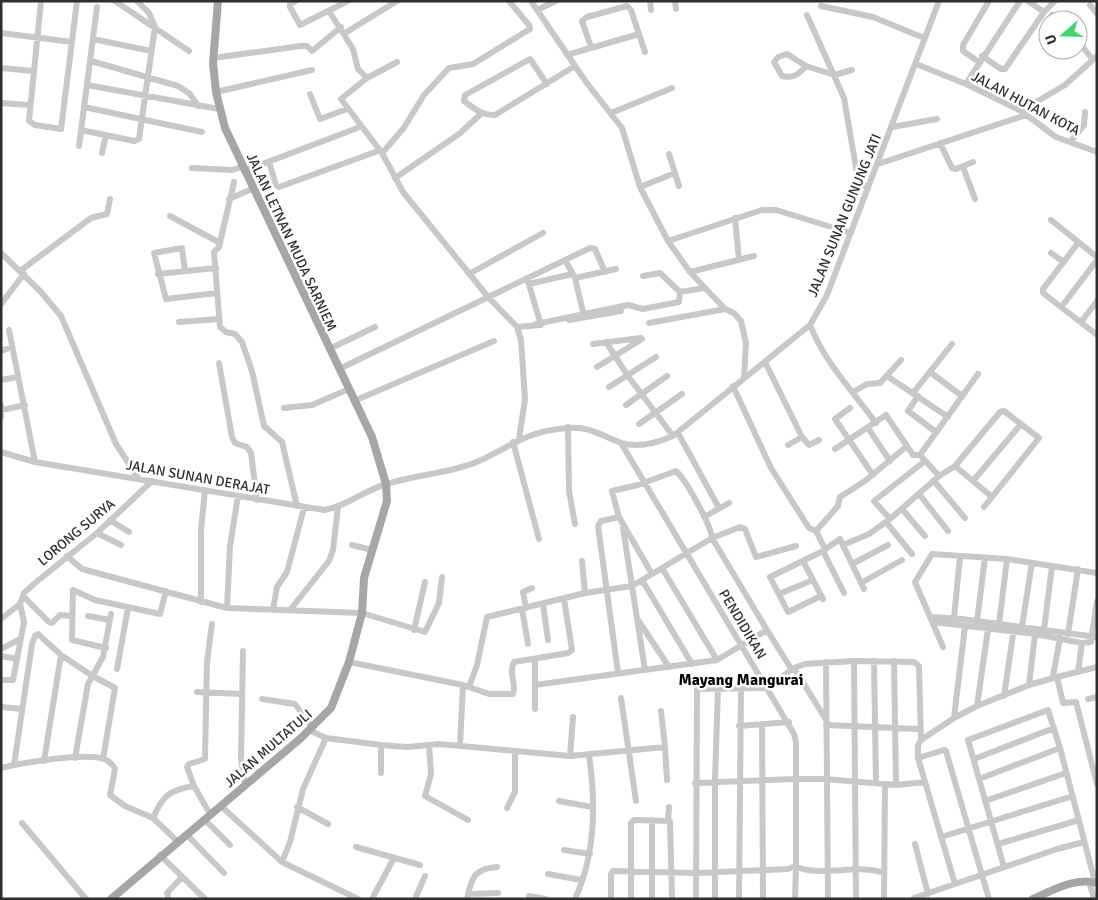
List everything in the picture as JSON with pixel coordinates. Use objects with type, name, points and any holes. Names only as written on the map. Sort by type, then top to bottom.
[{"type":"main road","name":"JALAN LETNAN MUDA SARNIEM","points":[[218,1],[213,58],[216,92],[224,128],[372,438],[386,484]]},
{"type":"main road","name":"JALAN MULTATULI","points":[[111,899],[160,855],[311,729],[331,708],[349,662],[362,613],[364,578],[387,501],[386,484]]},
{"type":"main road","points":[[1033,899],[1068,884],[1093,882]]},
{"type":"street","points":[[41,1],[29,106],[29,123],[61,129],[77,1]]},
{"type":"street","points":[[115,1],[189,51]]},
{"type":"street","points":[[81,130],[138,141],[155,27],[152,16],[137,1]]},
{"type":"street","points":[[296,1],[290,4],[290,8],[299,25],[348,1]]},
{"type":"street","points":[[269,162],[276,185],[279,187],[380,152],[403,129],[429,89],[448,68],[473,64],[530,29],[529,25],[509,1]]},
{"type":"street","points":[[531,1],[567,55],[622,128],[640,187],[668,241],[704,288],[725,309],[734,313],[741,321],[746,343],[744,377]]},
{"type":"street","points":[[537,10],[556,1]]},
{"type":"street","points":[[650,1],[651,10]]},
{"type":"street","name":"JALAN SUNAN GUNUNG JATI","points":[[386,484],[465,466],[496,453],[516,441],[568,427],[588,429],[621,443],[648,444],[675,434],[810,325],[828,294],[939,1]]},
{"type":"street","points":[[989,1],[962,45],[963,51],[1000,69],[1005,69],[1038,21]]},
{"type":"street","points":[[966,84],[1020,1]]},
{"type":"street","points":[[1028,1],[1041,10]]},
{"type":"street","points":[[1046,10],[1055,1]]},
{"type":"street","points":[[213,58],[301,46],[307,46],[312,50],[393,2]]},
{"type":"street","points":[[1090,5],[1097,14]]},
{"type":"street","points":[[136,16],[143,6]]},
{"type":"street","points":[[591,47],[582,21],[587,17],[627,6],[630,8],[645,52]]},
{"type":"street","points":[[822,6],[873,17],[924,38]]},
{"type":"street","points":[[79,146],[97,7]]},
{"type":"street","points":[[330,11],[343,30],[356,56],[357,67],[367,78]]},
{"type":"street","points":[[807,15],[844,98],[858,179],[868,189]]},
{"type":"street","points":[[1,32],[72,42]]},
{"type":"street","points":[[567,55],[639,34]]},
{"type":"street","points":[[93,39],[152,51]]},
{"type":"street","points":[[806,66],[796,75],[789,78],[782,76],[774,62],[778,57],[787,54],[806,66],[834,75],[852,70]]},
{"type":"street","points":[[547,84],[530,58],[465,95],[464,101],[488,116],[495,115],[547,84],[575,66]]},
{"type":"street","points":[[878,164],[1023,113],[1065,85],[1095,58]]},
{"type":"street","points":[[91,61],[178,86],[190,94],[198,106]]},
{"type":"street","points":[[397,62],[367,78],[341,99],[380,152],[403,192],[489,298],[517,327],[520,340],[525,399],[516,441],[539,539]]},
{"type":"street","name":"JALAN HUTAN KOTA","points":[[916,64],[966,84],[1023,113],[1041,127],[1070,142],[1097,152]]},
{"type":"street","points":[[1,68],[33,72]]},
{"type":"street","points":[[216,92],[312,70]]},
{"type":"street","points":[[88,85],[219,109]]},
{"type":"street","points":[[611,113],[672,88]]},
{"type":"street","points":[[310,94],[320,119],[347,109]]},
{"type":"street","points":[[1,103],[29,106]]},
{"type":"street","points":[[84,108],[202,132]]},
{"type":"street","points":[[1070,142],[1084,125],[1084,112]]},
{"type":"street","points":[[395,178],[458,134],[482,113]]},
{"type":"street","points":[[892,127],[937,119]]},
{"type":"street","points":[[192,168],[243,169],[269,162],[360,127]]},
{"type":"street","points":[[102,154],[106,135]]},
{"type":"street","points":[[940,143],[950,167],[956,169],[973,162]]},
{"type":"street","points":[[669,154],[679,186]]},
{"type":"street","points":[[963,167],[975,199]]},
{"type":"street","points":[[640,187],[675,173]]},
{"type":"street","points":[[234,182],[220,243],[214,252],[219,319],[222,330],[235,334],[242,342],[252,371],[264,426],[282,442],[300,507],[287,572],[277,587],[273,609]]},
{"type":"street","points":[[229,198],[252,189]]},
{"type":"street","points":[[1,304],[22,272],[91,218],[107,214],[110,199]]},
{"type":"street","points":[[668,241],[758,211],[776,210],[851,233]]},
{"type":"street","points":[[170,216],[177,218],[193,230],[220,243]]},
{"type":"street","points":[[735,218],[738,260]]},
{"type":"street","points":[[1051,220],[1097,259],[1062,306]]},
{"type":"street","points":[[469,274],[543,232]]},
{"type":"street","points":[[1078,243],[1043,289],[1043,293],[1097,335]]},
{"type":"street","points":[[339,369],[528,281],[592,247],[605,272]]},
{"type":"street","points":[[185,271],[182,248],[154,253],[166,299],[217,294]]},
{"type":"street","points":[[1050,252],[1064,262]]},
{"type":"street","points":[[1,253],[22,272],[55,308],[65,323],[116,444],[139,479]]},
{"type":"street","points":[[690,272],[754,256]]},
{"type":"street","points":[[565,260],[574,276],[584,315]]},
{"type":"street","points":[[158,274],[216,268]]},
{"type":"street","points":[[528,281],[616,269]]},
{"type":"street","points":[[643,276],[660,273],[680,292]]},
{"type":"street","points":[[528,281],[539,323]]},
{"type":"street","points":[[680,292],[704,288]]},
{"type":"street","points":[[517,327],[631,307],[643,309],[674,304],[679,302],[680,292]]},
{"type":"street","points":[[1081,322],[1097,301]]},
{"type":"street","points":[[649,323],[725,309]]},
{"type":"street","points":[[179,322],[219,319]]},
{"type":"street","points":[[810,325],[820,349],[830,365],[876,423]]},
{"type":"street","points":[[330,349],[375,327]]},
{"type":"street","points":[[9,330],[35,462]]},
{"type":"street","points":[[593,344],[642,339],[596,367]]},
{"type":"street","points":[[354,401],[494,341]]},
{"type":"street","points":[[606,342],[628,376],[656,413],[675,434],[719,508]]},
{"type":"street","points":[[936,432],[908,410],[930,372],[952,344]]},
{"type":"street","points":[[1,351],[12,347]]},
{"type":"street","points":[[609,387],[656,357]]},
{"type":"street","points":[[853,392],[867,384],[880,384],[901,360]]},
{"type":"street","points":[[765,362],[802,437],[809,445],[819,440]]},
{"type":"street","points":[[219,363],[232,437],[235,443],[247,447],[250,453],[257,500]]},
{"type":"street","points":[[930,372],[962,396]]},
{"type":"street","points":[[920,455],[978,374]]},
{"type":"street","points":[[1,380],[18,376]]},
{"type":"street","points":[[626,405],[667,376]]},
{"type":"street","points":[[887,376],[948,416]]},
{"type":"street","points":[[733,386],[771,468],[809,528],[816,531],[844,593]]},
{"type":"street","points":[[284,408],[312,405],[349,389]]},
{"type":"street","points":[[639,424],[682,394]]},
{"type":"street","points":[[1,408],[25,405]]},
{"type":"street","points":[[850,408],[835,419],[873,475]]},
{"type":"street","points":[[843,545],[868,534],[888,521],[937,478],[954,466],[1001,411],[1036,435],[1038,442],[984,507]]},
{"type":"street","points":[[835,449],[886,415],[913,455],[920,455]]},
{"type":"street","points":[[972,481],[1021,424]]},
{"type":"street","points":[[568,427],[569,491],[575,524]]},
{"type":"street","points":[[868,428],[890,461]]},
{"type":"street","points":[[788,445],[802,437]]},
{"type":"street","name":"PENDIDIKAN","points":[[621,443],[789,722],[796,742],[795,899]]},
{"type":"street","points":[[816,531],[838,506],[840,497],[873,475],[907,446]]},
{"type":"street","name":"JALAN SUNAN DERAJAT","points":[[1,452],[35,462],[324,510],[338,508],[386,484]]},
{"type":"street","points":[[920,455],[966,518]]},
{"type":"street","points":[[912,554],[874,501],[925,461]]},
{"type":"street","points":[[954,466],[992,497]]},
{"type":"street","points":[[652,574],[618,517],[612,491],[678,472],[704,516],[712,538],[767,630],[826,722]]},
{"type":"street","name":"LORONG SURYA","points":[[20,604],[23,596],[35,583],[97,533],[152,481]]},
{"type":"street","points":[[201,602],[201,530],[205,490]]},
{"type":"street","points":[[919,494],[948,531]]},
{"type":"street","points":[[227,608],[230,546],[238,496]]},
{"type":"street","points":[[704,516],[728,503]]},
{"type":"street","points":[[290,610],[329,561],[333,550],[338,508]]},
{"type":"street","points":[[902,509],[925,536]]},
{"type":"street","points":[[618,517],[598,522],[618,673]]},
{"type":"street","points":[[110,520],[129,532]]},
{"type":"street","points":[[623,524],[645,670]]},
{"type":"street","points":[[460,745],[466,686],[478,665],[486,618],[585,593],[632,586],[712,538],[743,527],[756,557],[796,546]]},
{"type":"street","points":[[97,533],[121,545]]},
{"type":"street","points":[[803,561],[822,598],[788,612],[770,578],[824,550],[839,539],[863,586],[902,560]]},
{"type":"street","points":[[352,545],[372,550]]},
{"type":"street","points":[[852,564],[888,545]]},
{"type":"street","points":[[943,647],[915,582],[915,578],[932,554],[1007,559],[1097,573]]},
{"type":"street","points":[[67,556],[82,568],[227,608],[362,613],[424,632],[428,630],[439,603],[442,577]]},
{"type":"street","points":[[954,618],[960,557]]},
{"type":"street","points":[[976,621],[985,558]]},
{"type":"street","points":[[999,624],[1007,559]]},
{"type":"street","points":[[582,561],[585,593]]},
{"type":"street","points":[[1022,626],[1032,563]]},
{"type":"street","points":[[1044,630],[1052,566]]},
{"type":"street","points":[[662,568],[716,660]]},
{"type":"street","points":[[1068,634],[1078,569]]},
{"type":"street","points":[[642,580],[692,664]]},
{"type":"street","points":[[779,594],[813,580]]},
{"type":"street","points":[[414,630],[425,582]]},
{"type":"street","points":[[528,644],[523,592],[532,588]]},
{"type":"street","points":[[106,648],[73,642],[71,638],[73,590],[95,600],[160,614],[166,591]]},
{"type":"street","points":[[23,596],[49,622],[52,623],[60,615],[72,616]]},
{"type":"street","points":[[349,662],[466,686],[489,694],[513,694],[512,664],[568,653],[572,650],[564,598]]},
{"type":"street","points":[[931,620],[954,618],[999,624],[1036,634],[1089,644],[1094,637],[1097,601]]},
{"type":"street","points":[[1,619],[20,604],[24,622],[13,680],[1,680]]},
{"type":"street","points":[[543,604],[548,640]]},
{"type":"street","points":[[117,669],[128,608]]},
{"type":"street","points":[[75,758],[91,675],[100,663],[106,648],[110,617],[88,616]]},
{"type":"street","points":[[637,618],[668,667]]},
{"type":"street","points":[[931,620],[988,629],[1022,626],[1094,637]]},
{"type":"street","points":[[212,624],[207,662],[205,759],[189,764],[187,768],[207,817],[230,845]]},
{"type":"street","points":[[954,718],[965,626]]},
{"type":"street","points":[[1004,696],[1014,628]]},
{"type":"street","points":[[976,706],[988,629]]},
{"type":"street","points":[[535,685],[716,660],[767,630]]},
{"type":"street","points":[[1029,685],[1036,634]]},
{"type":"street","points":[[14,765],[35,636],[42,636],[61,655],[115,688],[103,759]]},
{"type":"street","points":[[1060,638],[1055,676],[1063,703],[1076,702],[1097,784]]},
{"type":"street","points":[[1,649],[20,639]]},
{"type":"street","points":[[1078,672],[1082,643]]},
{"type":"street","points":[[243,651],[241,759],[245,784]]},
{"type":"street","points":[[44,761],[61,655]]},
{"type":"street","points":[[1,656],[17,659]]},
{"type":"street","points":[[535,659],[536,709]]},
{"type":"street","points":[[696,899],[696,690],[699,688],[767,688],[793,669],[805,664],[854,661],[914,662],[919,666],[919,729],[921,740]]},
{"type":"street","points":[[854,661],[856,899]]},
{"type":"street","points":[[874,661],[876,783]]},
{"type":"street","points":[[894,661],[896,785]]},
{"type":"street","points":[[826,662],[825,779],[828,899]]},
{"type":"street","points":[[955,884],[918,758],[918,745],[921,740],[976,706],[1055,676],[1097,668]]},
{"type":"street","points":[[715,899],[715,781],[718,688]]},
{"type":"street","points":[[739,899],[739,726],[741,688]]},
{"type":"street","points":[[196,692],[207,694],[242,694]]},
{"type":"street","points":[[1088,699],[1097,697]]},
{"type":"street","points":[[621,698],[636,801]]},
{"type":"street","points":[[262,699],[292,703],[311,729],[326,738],[381,745],[407,747],[460,745],[570,756],[665,747]]},
{"type":"street","points":[[1,707],[22,709]]},
{"type":"street","points":[[1004,867],[968,740],[1003,725],[1048,710],[1079,820],[1093,882],[1094,899]]},
{"type":"street","points":[[661,711],[667,780]]},
{"type":"street","points":[[570,756],[574,717]]},
{"type":"street","points":[[739,726],[789,722]]},
{"type":"street","points":[[826,722],[855,726],[895,726],[919,729]]},
{"type":"street","points":[[762,724],[763,899]]},
{"type":"street","points":[[974,759],[1054,728]]},
{"type":"street","points":[[282,862],[290,842],[297,807],[326,738]]},
{"type":"street","points":[[381,745],[381,773]]},
{"type":"street","points":[[429,745],[431,774],[425,796],[468,820]]},
{"type":"street","points":[[979,779],[1060,748]]},
{"type":"street","points":[[918,758],[946,751],[989,899]]},
{"type":"street","points":[[507,808],[514,792],[515,752]]},
{"type":"street","points":[[575,899],[590,854],[592,842],[589,755]]},
{"type":"street","points":[[1,768],[75,758],[103,759],[115,770],[110,794],[125,806],[153,818],[177,841]]},
{"type":"street","points":[[985,801],[1066,773]]},
{"type":"street","points":[[695,783],[795,779],[825,779],[896,785],[924,782]]},
{"type":"street","points":[[884,899],[885,784]]},
{"type":"street","points":[[153,818],[158,806],[168,793],[194,786]]},
{"type":"street","points":[[941,837],[1073,796]]},
{"type":"street","points":[[559,801],[592,807]]},
{"type":"street","points":[[221,806],[282,862],[358,899]]},
{"type":"street","points":[[297,807],[328,824]]},
{"type":"street","points":[[669,807],[672,899]]},
{"type":"street","points":[[652,820],[652,899]]},
{"type":"street","points":[[998,844],[1079,820]]},
{"type":"street","points":[[631,899],[632,821],[668,821]]},
{"type":"street","points":[[22,823],[86,899]]},
{"type":"street","points":[[186,834],[224,873]]},
{"type":"street","points":[[914,898],[1057,849],[1084,842]]},
{"type":"street","points":[[915,844],[928,894]]},
{"type":"street","points":[[356,847],[420,865]]},
{"type":"street","points":[[564,850],[590,854]]},
{"type":"street","points":[[160,855],[205,899]]},
{"type":"street","points":[[372,899],[394,858]]},
{"type":"street","points":[[611,899],[611,873],[762,871],[788,869],[796,866],[806,870],[855,870],[884,873]]},
{"type":"street","points":[[497,867],[480,870],[474,878],[467,896],[498,893]]},
{"type":"street","points":[[548,874],[582,880]]},
{"type":"street","points":[[415,899],[425,876]]},
{"type":"street","points":[[169,899],[167,893],[182,877]]},
{"type":"street","points":[[529,896],[546,899]]},
{"type":"district","name":"Mayang Mangurai","points":[[741,679]]}]
